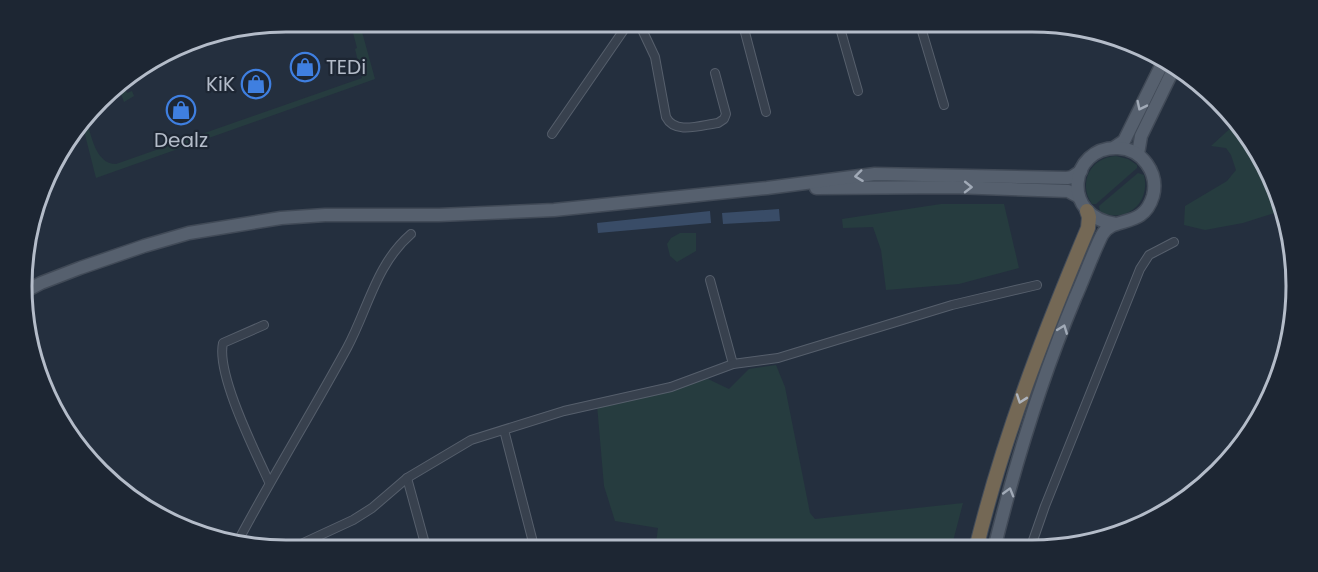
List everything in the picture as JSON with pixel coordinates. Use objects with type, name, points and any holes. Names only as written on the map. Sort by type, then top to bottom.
[{"type":"highway","points":[[978,540],[1002,454],[1019,403],[1053,310],[1088,228],[1087,211]]},
{"type":"main road","points":[[1115,147],[1124,141],[1161,67]]},
{"type":"main road","points":[[1138,154],[1141,136],[1172,73]]},
{"type":"main road","points":[[996,540],[1018,461],[1053,356],[1101,237],[1107,229],[1116,224],[1136,219],[1150,203],[1154,194],[1152,173],[1147,164],[1131,150],[1115,147],[1094,154],[1078,179],[1079,197],[1087,211],[1097,219],[1116,224]]},
{"type":"main road","points":[[32,288],[90,264],[166,239],[234,224],[269,220],[325,215],[439,215],[554,210],[767,188],[875,174],[1061,178],[1072,177],[1081,171]]},
{"type":"main road","points":[[767,188],[985,188],[1068,191],[1079,197]]},
{"type":"main road","points":[[32,285],[41,283]]},
{"type":"street","points":[[552,134],[622,32]]},
{"type":"street","points":[[643,32],[655,57],[666,117],[670,125],[677,128],[718,123],[724,119],[726,114],[715,73]]},
{"type":"street","points":[[745,32],[766,112]]},
{"type":"street","points":[[841,32],[858,91]]},
{"type":"street","points":[[922,32],[944,105]]},
{"type":"street","points":[[240,537],[269,482],[348,346],[382,268],[411,234]]},
{"type":"street","points":[[1033,540],[1140,269],[1149,255],[1174,242]]},
{"type":"street","points":[[710,280],[733,364]]},
{"type":"street","points":[[310,540],[353,520],[372,508],[407,478],[471,441],[564,411],[671,387],[733,364],[778,358],[952,305],[1037,285]]},
{"type":"street","points":[[264,325],[223,343],[220,352],[232,397],[269,482]]},
{"type":"street","points":[[504,430],[532,540]]},
{"type":"street","points":[[407,478],[424,540]]},
{"type":"green space","points":[[353,32],[362,32],[375,79],[96,178],[84,131],[88,126],[99,154],[109,163],[116,164],[362,78],[355,49],[357,48]]},
{"type":"green space","points":[[125,89],[127,93],[132,91],[134,96],[124,102],[121,93]]},
{"type":"green space","points":[[1231,128],[1260,173],[1276,213],[1243,223],[1205,230],[1184,225],[1185,206],[1227,181],[1236,170],[1226,148],[1211,146]]},
{"type":"green space","points":[[1116,156],[1128,159],[1137,165],[1137,168],[1096,204],[1092,204],[1086,188],[1089,172],[1100,161]]},
{"type":"green space","points":[[1138,173],[1144,175],[1145,185],[1140,202],[1127,213],[1119,215],[1100,212],[1099,206]]},
{"type":"green space","points":[[941,204],[1004,204],[1019,268],[959,284],[886,290],[881,250],[873,227],[843,228],[842,219]]},
{"type":"green space","points":[[680,233],[696,233],[696,251],[677,262],[670,256],[667,244],[671,238]]},
{"type":"green space","points":[[776,365],[785,387],[810,513],[815,519],[963,503],[953,540],[656,540],[658,528],[615,521],[604,486],[597,405],[708,379],[729,389],[749,369]]},
{"type":"water","points":[[779,209],[780,221],[723,224],[722,213]]},
{"type":"water","points":[[710,211],[711,223],[598,233],[597,223]]},
{"type":"place","name":"TEDi","points":[[305,67]]},
{"type":"place","name":"KiK","points":[[256,84]]},
{"type":"place","name":"Dealz","points":[[181,110]]}]
